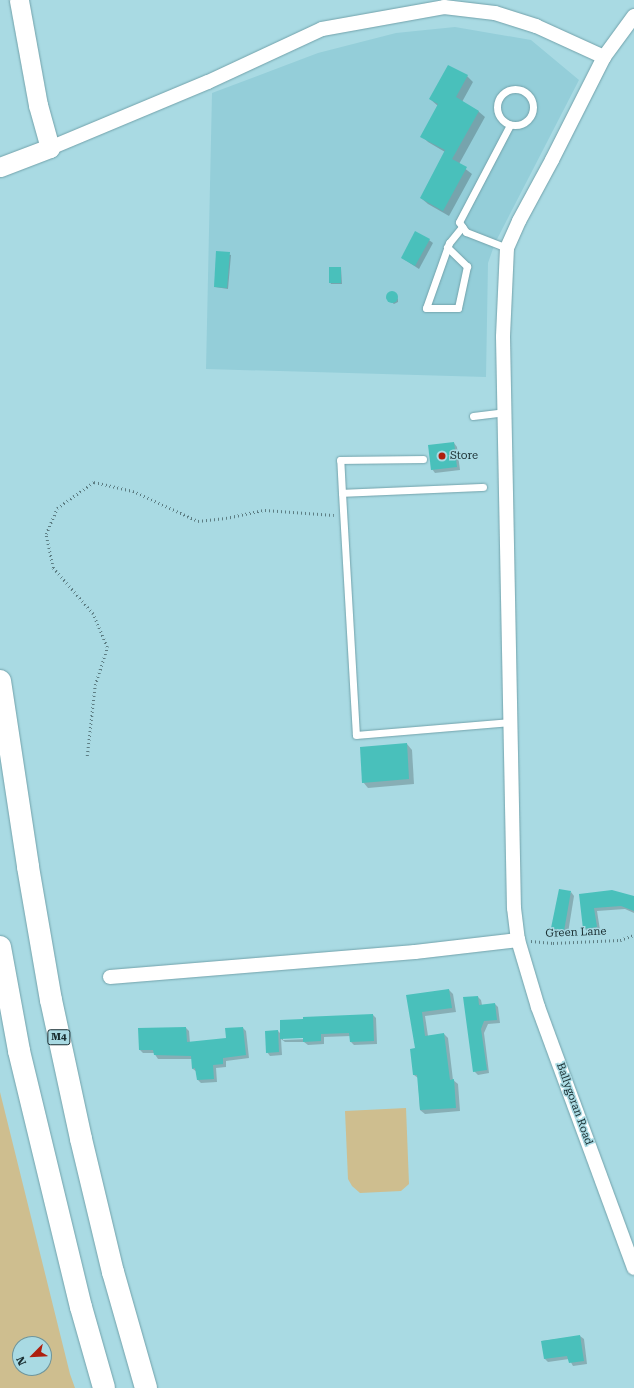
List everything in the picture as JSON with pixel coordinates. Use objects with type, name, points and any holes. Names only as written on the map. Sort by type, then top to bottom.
[{"type":"highway","name":"M4","points":[[0,681],[28,867],[51,1000],[86,1161],[113,1272],[146,1388]]},
{"type":"highway","points":[[0,947],[19,1051],[81,1307],[104,1388]]},
{"type":"main road","points":[[0,167],[50,148],[38,105],[19,0]]},
{"type":"street","points":[[50,148],[208,82],[322,29],[444,7],[495,13],[536,26],[604,57]]},
{"type":"street","points":[[507,248],[519,221],[552,160],[604,57],[634,16]]},
{"type":"street","name":"Ballygoran Road","points":[[507,248],[503,329],[514,908],[518,940],[536,1000],[634,1268]]},
{"type":"street","points":[[110,977],[414,952],[518,940]]},
{"type":"lane","points":[[508,90],[520,90],[530,97],[532,102],[532,114],[525,123],[510,125],[502,121],[499,116],[497,104],[503,94],[508,90]]},
{"type":"lane","points":[[507,248],[466,232],[459,222],[510,125]]},
{"type":"lane","points":[[447,247],[468,266],[458,308],[426,308],[447,247],[462,227]]},
{"type":"lane","points":[[473,416],[504,412]]},
{"type":"lane","points":[[423,459],[340,460],[356,735],[510,722]]},
{"type":"lane","points":[[342,493],[483,487]]},
{"type":"path","points":[[87,756],[95,685],[107,647],[93,614],[53,568],[46,534],[57,508],[94,482],[133,491],[198,520],[226,518],[265,510],[343,516]]},
{"type":"path","name":"Green Lane","points":[[518,940],[553,944],[620,940],[634,935]]},
{"type":"shaded area","points":[[455,27],[531,40],[579,80],[495,243],[488,263],[486,377],[206,369],[212,93],[318,53],[396,33]]},
{"type":"shaded area","points":[[0,1092],[70,1374],[75,1388],[0,1388]]},
{"type":"shaded area","points":[[406,1108],[409,1184],[401,1191],[360,1193],[352,1186],[348,1179],[345,1111]]},
{"type":"building","points":[[448,65],[468,75],[456,97],[479,111],[452,159],[467,167],[443,211],[420,198],[445,150],[420,137],[438,104],[429,99]]},
{"type":"building","points":[[415,231],[430,239],[415,266],[401,258]]},
{"type":"building","points":[[216,251],[230,252],[227,288],[214,287]]},
{"type":"building","points":[[329,267],[341,267],[341,283],[329,283]]},
{"type":"building","points":[[392,291],[396,293],[398,297],[396,301],[392,303],[388,301],[386,297],[388,293]]},
{"type":"building","name":"Store","points":[[454,442],[457,467],[431,470],[428,445]]},
{"type":"building","points":[[407,743],[409,779],[362,783],[360,747]]},
{"type":"building","points":[[559,889],[571,891],[564,931],[551,928]]},
{"type":"building","points":[[612,890],[634,896],[634,911],[621,906],[594,908],[597,927],[583,929],[579,894]]},
{"type":"building","points":[[449,989],[452,1008],[422,1012],[425,1036],[444,1033],[450,1080],[454,1079],[456,1108],[420,1110],[417,1075],[413,1075],[410,1049],[415,1048],[406,995]]},
{"type":"building","points":[[478,996],[479,1005],[495,1003],[497,1020],[484,1021],[481,1029],[487,1070],[473,1072],[463,997]]},
{"type":"building","points":[[373,1014],[374,1041],[350,1042],[349,1033],[321,1034],[321,1041],[303,1042],[303,1038],[280,1039],[280,1020],[303,1019],[303,1017]]},
{"type":"building","points":[[186,1027],[187,1042],[226,1038],[225,1028],[243,1027],[246,1055],[223,1058],[223,1064],[213,1065],[214,1079],[197,1080],[195,1068],[192,1069],[191,1056],[154,1055],[153,1050],[139,1050],[138,1028]]},
{"type":"building","points":[[278,1030],[279,1052],[266,1053],[265,1031]]},
{"type":"building","points":[[580,1335],[584,1361],[569,1363],[567,1356],[544,1359],[541,1341]]},
{"type":"place","name":"Store","points":[[442,456]]}]
